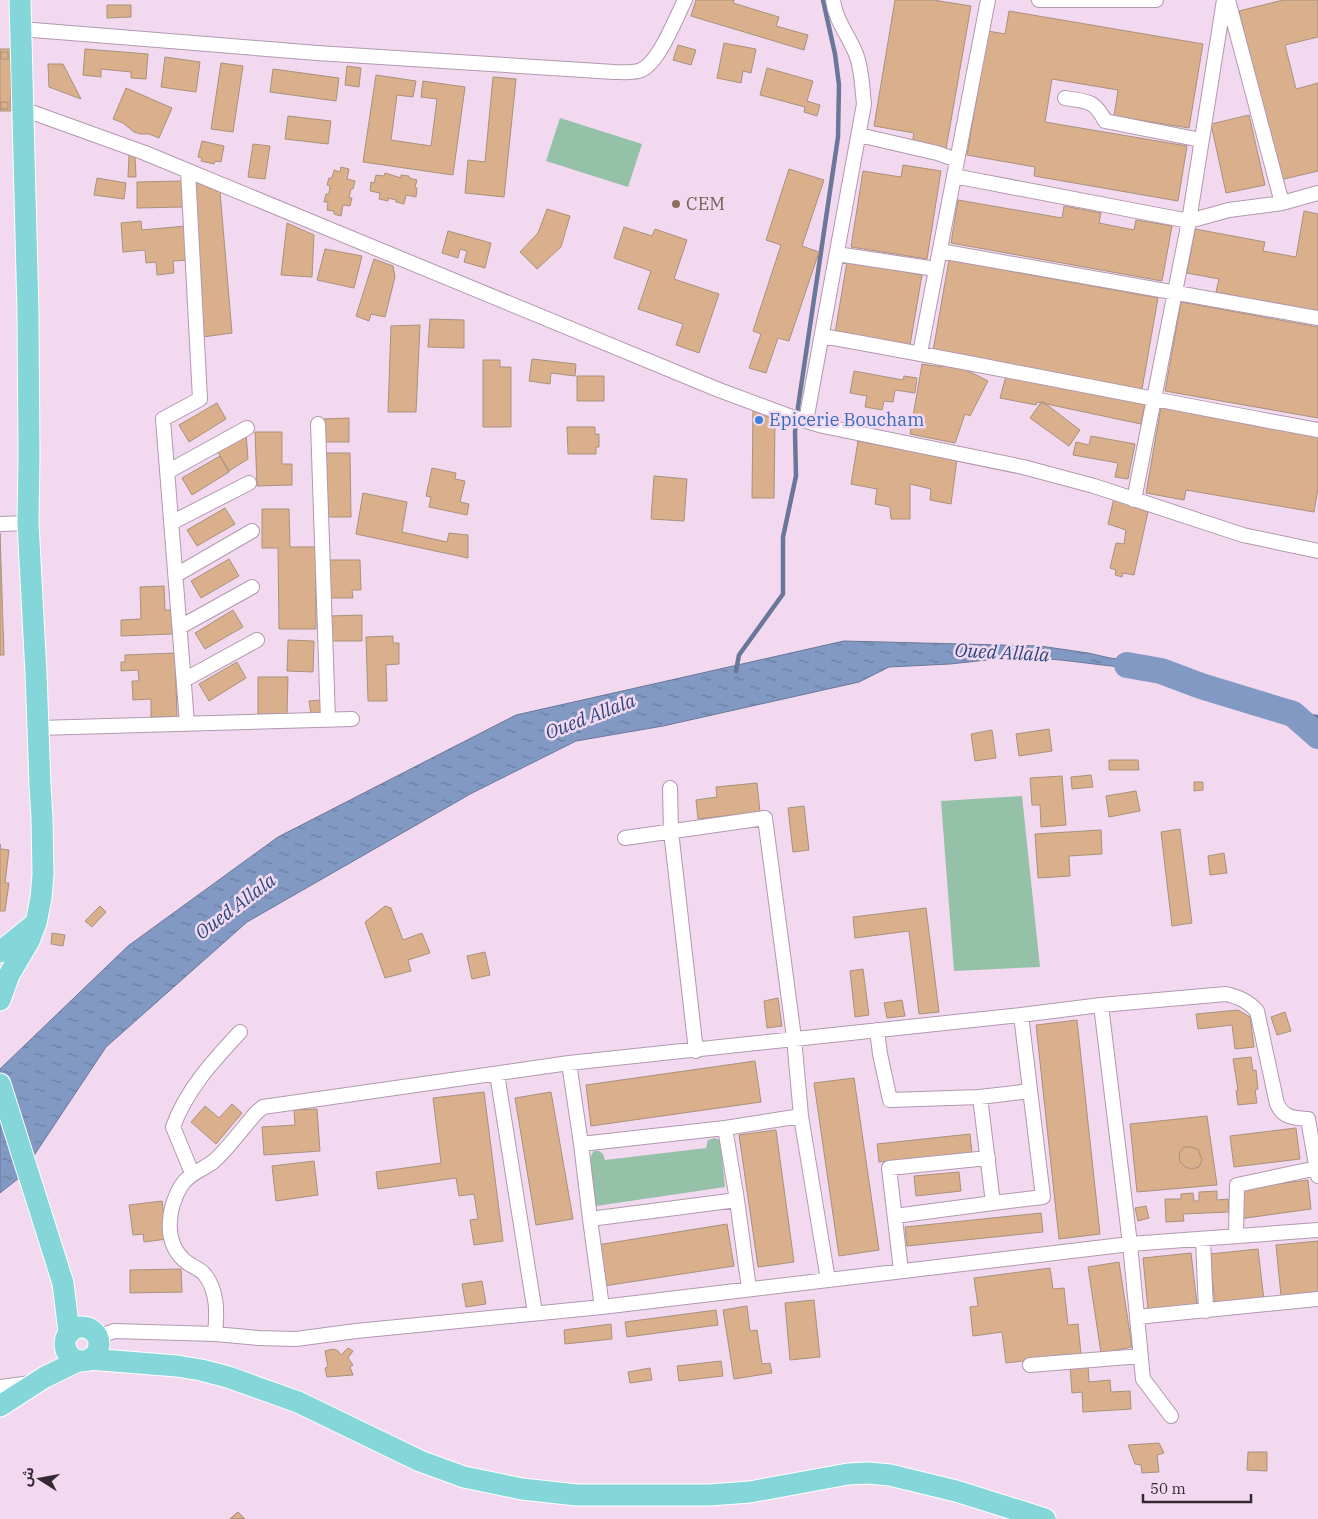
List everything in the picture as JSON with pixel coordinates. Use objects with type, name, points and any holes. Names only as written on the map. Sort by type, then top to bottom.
[{"type":"main road","points":[[0,1000],[9,975],[25,950],[36,922],[41,898],[43,848],[28,523],[30,457],[28,312],[20,0]]},
{"type":"main road","points":[[0,952],[36,922]]},
{"type":"main road","points":[[0,1084],[63,1283],[91,1345],[137,1363],[201,1370],[250,1384],[306,1406],[420,1461],[464,1477],[522,1489],[577,1495],[709,1495],[750,1492],[848,1474],[868,1473],[890,1475],[956,1491],[1045,1519]]},
{"type":"main road","points":[[63,1283],[67,1336],[65,1346],[69,1355],[91,1345]]},
{"type":"main road","points":[[34,1383],[67,1336],[75,1328],[83,1326],[91,1345]]},
{"type":"main road","points":[[0,1406],[91,1345]]},
{"type":"street","points":[[21,29],[317,53],[614,72],[639,71],[650,64],[664,44],[685,0]]},
{"type":"street","points":[[804,421],[822,336],[864,104],[862,76],[856,54],[838,20],[833,0]]},
{"type":"street","points":[[920,353],[988,0]]},
{"type":"street","points":[[1039,0],[1156,0]]},
{"type":"street","points":[[1134,500],[1189,221],[1224,0]]},
{"type":"street","points":[[1228,0],[1282,203]]},
{"type":"street","points":[[1065,98],[1093,104],[1099,110],[1105,122],[1201,140]]},
{"type":"street","points":[[23,109],[145,153],[719,390],[788,416],[1023,467],[1094,486],[1242,535],[1318,550]]},
{"type":"street","points":[[859,134],[937,153],[957,160]]},
{"type":"street","points":[[187,723],[163,419],[200,399],[188,171]]},
{"type":"street","points":[[954,176],[1189,221],[1229,210],[1282,203],[1318,193]]},
{"type":"street","points":[[940,251],[1318,318]]},
{"type":"street","points":[[837,254],[936,269]]},
{"type":"street","points":[[822,336],[920,353],[1154,400],[1318,430]]},
{"type":"street","points":[[318,424],[328,720]]},
{"type":"street","points":[[167,472],[247,428]]},
{"type":"street","points":[[171,523],[249,482]]},
{"type":"street","points":[[0,524],[28,523]]},
{"type":"street","points":[[176,575],[252,531]]},
{"type":"street","points":[[180,628],[252,587]]},
{"type":"street","points":[[184,680],[257,640]]},
{"type":"street","points":[[38,728],[352,719]]},
{"type":"street","points":[[670,788],[671,831],[696,1051]]},
{"type":"street","points":[[625,838],[765,818],[794,1038],[801,1116],[828,1280]]},
{"type":"street","points":[[216,1334],[217,1319],[211,1284],[200,1270],[193,1267],[176,1252],[171,1241],[170,1215],[175,1198],[182,1185],[192,1173],[215,1160],[263,1107],[569,1063],[696,1051],[794,1038],[1021,1016],[1101,1005],[1226,994],[1239,997],[1250,1003],[1257,1011],[1277,1104],[1285,1116],[1308,1119],[1317,1172],[1237,1185],[1236,1236]]},
{"type":"street","points":[[1101,1005],[1130,1244],[1143,1379],[1171,1416]]},
{"type":"street","points":[[894,1216],[1043,1197],[1021,1016]]},
{"type":"street","points":[[878,1030],[880,1054],[890,1100],[980,1097],[1030,1091]]},
{"type":"street","points":[[192,1173],[173,1127],[178,1113],[208,1066],[240,1032]]},
{"type":"street","points":[[569,1063],[602,1307]]},
{"type":"street","points":[[497,1074],[535,1313]]},
{"type":"street","points":[[980,1097],[993,1203]]},
{"type":"street","points":[[581,1144],[725,1128],[801,1116]]},
{"type":"street","points":[[725,1128],[749,1289]]},
{"type":"street","points":[[901,1271],[889,1168],[988,1158]]},
{"type":"street","points":[[590,1219],[737,1200]]},
{"type":"street","points":[[91,1345],[114,1331],[296,1339],[356,1331],[602,1307],[1130,1244],[1318,1230]]},
{"type":"street","points":[[1203,1238],[1206,1311]]},
{"type":"street","points":[[1137,1318],[1318,1300]]},
{"type":"street","points":[[1030,1365],[1141,1356]]},
{"type":"street","points":[[0,1386],[34,1383]]},
{"type":"green space","points":[[560,118],[642,144],[628,187],[546,161]]},
{"type":"green space","points":[[1022,796],[1040,967],[954,971],[941,801]]},
{"type":"green space","points":[[715,1138],[720,1140],[725,1187],[596,1206],[590,1169],[591,1155],[594,1151],[599,1151],[603,1154],[605,1160],[706,1148],[708,1140]]},
{"type":"water","points":[[844,641],[1040,646],[1148,663],[1161,671],[1014,657],[950,664],[889,667],[859,682],[663,726],[576,741],[472,793],[247,922],[106,1047],[19,1178],[0,1193],[0,1069],[128,946],[278,837],[516,715]]},
{"type":"building","points":[[696,0],[734,0],[733,3],[779,17],[776,26],[808,35],[804,50],[691,16]]},
{"type":"building","points":[[895,0],[933,0],[971,6],[946,149],[912,143],[914,133],[874,126]]},
{"type":"building","points":[[1283,0],[1318,0],[1318,37],[1285,45],[1296,89],[1318,83],[1318,171],[1280,180],[1239,11]]},
{"type":"building","points":[[107,5],[131,5],[131,17],[107,18]]},
{"type":"building","points":[[1009,11],[1203,44],[1189,128],[1114,116],[1118,90],[1052,79],[1045,122],[1187,146],[1178,201],[1034,176],[1035,167],[967,155],[988,31],[1005,34]]},
{"type":"building","points":[[724,43],[756,49],[751,73],[743,71],[741,83],[717,78]]},
{"type":"building","points":[[678,45],[696,50],[691,65],[673,60]]},
{"type":"building","points":[[0,49],[10,49],[11,111],[0,111]]},
{"type":"building","points":[[85,49],[148,54],[146,79],[131,78],[131,72],[101,69],[101,77],[83,75]]},
{"type":"building","points":[[1,52],[8,52],[8,59],[1,59]]},
{"type":"building","points":[[165,57],[200,62],[196,92],[161,87]]},
{"type":"building","points":[[221,63],[243,66],[233,132],[211,129]]},
{"type":"building","points":[[48,64],[63,64],[81,99],[49,87]]},
{"type":"building","points":[[347,66],[361,68],[359,87],[345,85]]},
{"type":"building","points":[[767,68],[813,81],[807,101],[820,105],[817,116],[804,112],[805,107],[760,95]]},
{"type":"building","points":[[273,69],[339,78],[336,101],[270,92]]},
{"type":"building","points":[[376,75],[416,81],[413,97],[397,95],[391,140],[431,146],[437,99],[421,97],[423,81],[465,87],[453,175],[363,162]]},
{"type":"building","points":[[493,77],[516,79],[504,197],[465,193],[468,160],[485,162]]},
{"type":"building","points":[[126,88],[172,108],[159,138],[149,134],[134,132],[123,123],[113,119]]},
{"type":"building","points":[[1,102],[8,102],[8,109],[1,109]]},
{"type":"building","points":[[1249,115],[1265,185],[1226,193],[1211,124]]},
{"type":"building","points":[[288,116],[331,121],[328,144],[285,139]]},
{"type":"building","points":[[202,141],[224,146],[221,162],[215,161],[214,164],[201,161],[202,158],[198,157]]},
{"type":"building","points":[[253,144],[270,146],[265,179],[248,177]]},
{"type":"building","points":[[129,155],[135,157],[136,177],[128,177]]},
{"type":"building","points":[[903,165],[941,171],[927,259],[851,247],[863,171],[901,177]]},
{"type":"building","points":[[341,167],[349,169],[347,179],[355,181],[349,198],[352,198],[350,206],[343,205],[341,216],[334,214],[334,211],[327,210],[328,202],[324,202],[326,194],[329,194],[330,186],[327,185],[329,178],[332,178],[334,170],[340,172]]},
{"type":"building","points":[[789,169],[824,180],[802,246],[819,252],[789,341],[778,338],[766,373],[749,368],[761,334],[753,331],[781,245],[766,240]]},
{"type":"building","points":[[385,173],[401,178],[401,175],[409,176],[409,178],[417,180],[415,187],[417,188],[416,197],[406,195],[404,204],[388,198],[388,201],[379,199],[380,193],[370,191],[371,182],[374,183],[376,175],[384,176]]},
{"type":"building","points":[[97,178],[126,183],[124,199],[94,195]]},
{"type":"building","points":[[183,181],[183,207],[137,208],[137,182]]},
{"type":"building","points":[[193,181],[220,192],[232,333],[203,337]]},
{"type":"building","points":[[958,200],[1062,218],[1064,206],[1101,213],[1099,223],[1134,230],[1136,220],[1172,226],[1162,281],[951,243]]},
{"type":"building","points":[[547,209],[570,216],[561,247],[537,269],[520,252],[538,233]]},
{"type":"building","points":[[1304,211],[1318,214],[1318,312],[1216,292],[1219,279],[1187,273],[1195,229],[1265,242],[1263,251],[1296,257]]},
{"type":"building","points":[[141,221],[142,230],[186,226],[189,260],[173,261],[174,273],[157,275],[156,262],[146,263],[145,250],[123,252],[121,223]]},
{"type":"building","points":[[287,223],[314,235],[312,277],[281,275]]},
{"type":"building","points":[[624,227],[652,236],[655,229],[687,240],[674,279],[719,294],[699,353],[676,345],[683,324],[638,309],[651,271],[614,258]]},
{"type":"building","points":[[448,231],[491,243],[485,268],[464,262],[467,251],[460,249],[458,258],[442,253]]},
{"type":"building","points":[[325,249],[362,256],[354,288],[317,280]]},
{"type":"building","points":[[374,259],[393,266],[395,277],[385,317],[371,314],[369,321],[356,316]]},
{"type":"building","points":[[949,260],[1158,298],[1142,389],[933,351]]},
{"type":"building","points":[[847,262],[922,275],[910,345],[835,333]]},
{"type":"building","points":[[1181,302],[1318,327],[1318,418],[1165,391]]},
{"type":"building","points":[[430,319],[464,320],[464,348],[428,347]]},
{"type":"building","points":[[420,325],[416,412],[388,412],[391,326]]},
{"type":"building","points":[[532,359],[576,364],[575,376],[551,373],[550,384],[529,381]]},
{"type":"building","points":[[483,360],[500,360],[500,367],[511,367],[511,427],[483,427]]},
{"type":"building","points":[[948,361],[988,381],[970,416],[965,414],[955,443],[910,434],[922,364],[941,367]]},
{"type":"building","points":[[854,371],[903,380],[904,376],[917,378],[915,393],[895,390],[893,402],[884,401],[882,410],[865,407],[867,396],[850,393]]},
{"type":"building","points":[[577,376],[604,376],[604,401],[577,401]]},
{"type":"building","points":[[1006,376],[1145,403],[1141,424],[1037,402],[1036,405],[1000,398]]},
{"type":"building","points":[[1042,401],[1080,430],[1069,446],[1030,418]]},
{"type":"building","points":[[217,403],[226,419],[189,442],[179,425]]},
{"type":"building","points":[[1161,407],[1318,435],[1318,488],[1314,512],[1186,490],[1184,500],[1146,493]]},
{"type":"building","points":[[753,410],[775,420],[774,498],[752,498]]},
{"type":"building","points":[[349,418],[349,442],[324,442],[323,419]]},
{"type":"building","points":[[567,427],[595,427],[595,434],[599,434],[599,447],[596,447],[596,454],[568,454]]},
{"type":"building","points":[[255,432],[282,432],[282,464],[292,464],[292,485],[257,486]]},
{"type":"building","points":[[246,433],[248,459],[229,471],[216,449]]},
{"type":"building","points":[[1091,436],[1135,444],[1128,479],[1115,477],[1118,463],[1073,455],[1076,442],[1089,445]]},
{"type":"building","points":[[858,441],[957,459],[951,504],[930,500],[931,489],[910,484],[910,519],[891,519],[890,507],[875,504],[877,489],[851,484]]},
{"type":"building","points":[[324,453],[350,453],[351,517],[324,517]]},
{"type":"building","points":[[220,456],[229,472],[192,495],[182,478]]},
{"type":"building","points":[[432,468],[456,473],[455,479],[465,481],[460,502],[469,504],[467,515],[429,507],[431,497],[426,496]]},
{"type":"building","points":[[654,476],[687,479],[684,521],[651,519]]},
{"type":"building","points":[[363,493],[407,502],[402,532],[447,542],[449,533],[468,535],[468,558],[356,534]]},
{"type":"building","points":[[1114,498],[1148,512],[1134,575],[1123,573],[1122,577],[1115,575],[1116,570],[1110,568],[1116,543],[1124,544],[1126,530],[1108,524]]},
{"type":"building","points":[[225,508],[235,524],[197,546],[187,530]]},
{"type":"building","points":[[262,509],[289,509],[290,547],[316,547],[316,629],[279,629],[278,548],[262,548]]},
{"type":"building","points":[[0,533],[4,655],[0,655]]},
{"type":"building","points":[[229,559],[239,576],[201,598],[191,581]]},
{"type":"building","points":[[328,560],[360,560],[361,590],[352,590],[353,598],[328,598]]},
{"type":"building","points":[[164,586],[165,610],[172,610],[173,634],[121,636],[121,620],[141,619],[140,587]]},
{"type":"building","points":[[233,610],[243,627],[205,649],[195,633]]},
{"type":"building","points":[[362,615],[362,641],[329,641],[329,616]]},
{"type":"building","points":[[393,636],[393,643],[399,643],[399,664],[386,665],[387,701],[368,701],[366,637]]},
{"type":"building","points":[[288,640],[314,641],[313,672],[287,671]]},
{"type":"building","points":[[175,653],[177,717],[151,717],[151,699],[133,700],[132,681],[139,681],[138,670],[121,671],[121,662],[125,662],[125,655]]},
{"type":"building","points":[[237,662],[246,678],[209,701],[199,684]]},
{"type":"building","points":[[258,677],[288,677],[287,714],[258,714]]},
{"type":"building","points":[[321,700],[323,713],[311,714],[309,701]]},
{"type":"building","points":[[1049,729],[1052,751],[1019,756],[1016,734]]},
{"type":"building","points":[[992,730],[996,758],[975,761],[971,734]]},
{"type":"building","points":[[1109,760],[1138,760],[1139,770],[1109,770]]},
{"type":"building","points":[[1091,775],[1093,787],[1072,789],[1071,777]]},
{"type":"building","points":[[1062,776],[1066,825],[1041,827],[1040,805],[1032,805],[1030,778]]},
{"type":"building","points":[[1194,782],[1203,782],[1203,790],[1194,791]]},
{"type":"building","points":[[757,783],[760,812],[698,819],[696,800],[717,797],[716,787]]},
{"type":"building","points":[[1136,791],[1140,811],[1109,817],[1106,796]]},
{"type":"building","points":[[804,806],[809,850],[793,852],[788,808]]},
{"type":"building","points":[[1180,829],[1192,923],[1172,926],[1161,832]]},
{"type":"building","points":[[1101,830],[1102,854],[1069,856],[1070,876],[1038,878],[1035,834]]},
{"type":"building","points":[[0,844],[1,849],[9,850],[5,883],[9,883],[5,911],[0,911]]},
{"type":"building","points":[[1224,853],[1227,873],[1210,875],[1208,856]]},
{"type":"building","points":[[100,906],[106,912],[92,927],[85,921]]},
{"type":"building","points":[[385,906],[391,908],[403,940],[422,933],[430,953],[408,960],[411,971],[385,978],[365,922]]},
{"type":"building","points":[[926,908],[939,1012],[919,1014],[909,931],[855,938],[853,917]]},
{"type":"building","points":[[52,933],[65,935],[63,946],[51,944]]},
{"type":"building","points":[[485,952],[490,975],[472,979],[467,956]]},
{"type":"building","points":[[863,969],[869,1015],[855,1017],[850,971]]},
{"type":"building","points":[[778,998],[782,1026],[767,1028],[764,1001]]},
{"type":"building","points":[[902,1000],[905,1016],[887,1018],[884,1003]]},
{"type":"building","points":[[1238,1010],[1250,1017],[1254,1047],[1235,1049],[1232,1025],[1198,1029],[1196,1014]]},
{"type":"building","points":[[1285,1012],[1291,1031],[1277,1035],[1271,1017]]},
{"type":"building","points":[[1077,1020],[1100,1234],[1059,1239],[1036,1025]]},
{"type":"building","points":[[1251,1057],[1253,1071],[1256,1070],[1258,1089],[1255,1090],[1257,1103],[1238,1105],[1236,1091],[1238,1090],[1233,1059]]},
{"type":"building","points":[[755,1061],[761,1102],[591,1126],[586,1085]]},
{"type":"building","points":[[854,1078],[879,1250],[839,1256],[814,1083]]},
{"type":"building","points":[[484,1092],[503,1241],[474,1245],[470,1220],[478,1219],[474,1194],[459,1196],[456,1178],[378,1189],[376,1172],[441,1163],[433,1098]]},
{"type":"building","points":[[551,1092],[573,1219],[536,1225],[515,1098]]},
{"type":"building","points":[[232,1104],[242,1113],[216,1144],[191,1122],[205,1106],[219,1118]]},
{"type":"building","points":[[317,1109],[320,1151],[264,1155],[262,1127],[295,1125],[294,1110]]},
{"type":"building","points":[[1207,1116],[1217,1185],[1137,1192],[1130,1124]]},
{"type":"building","points":[[1296,1128],[1300,1159],[1234,1167],[1230,1136]]},
{"type":"building","points":[[776,1130],[794,1262],[758,1267],[739,1135]]},
{"type":"building","points":[[970,1134],[972,1153],[879,1162],[877,1144]]},
{"type":"building","points":[[1184,1147],[1198,1149],[1202,1160],[1199,1167],[1192,1169],[1185,1167],[1180,1162],[1179,1153]]},
{"type":"building","points":[[314,1161],[318,1195],[276,1201],[272,1166]]},
{"type":"building","points":[[959,1172],[961,1191],[916,1196],[914,1176]]},
{"type":"building","points":[[1308,1180],[1311,1209],[1239,1219],[1236,1189]]},
{"type":"building","points":[[1217,1191],[1217,1200],[1228,1199],[1229,1212],[1183,1214],[1184,1221],[1166,1222],[1165,1199],[1181,1199],[1181,1194],[1193,1193],[1194,1201],[1199,1201],[1199,1192]]},
{"type":"building","points":[[162,1201],[167,1239],[144,1242],[143,1234],[133,1235],[129,1205]]},
{"type":"building","points":[[1146,1206],[1149,1218],[1138,1221],[1135,1208]]},
{"type":"building","points":[[1041,1213],[1043,1232],[907,1246],[905,1227]]},
{"type":"building","points":[[727,1224],[734,1266],[604,1286],[597,1245]]},
{"type":"building","points":[[1318,1241],[1318,1293],[1281,1296],[1276,1245]]},
{"type":"building","points":[[1258,1249],[1264,1300],[1215,1305],[1210,1254]]},
{"type":"building","points":[[1191,1253],[1197,1304],[1148,1309],[1143,1258]]},
{"type":"building","points":[[1119,1262],[1132,1347],[1101,1353],[1088,1267]]},
{"type":"building","points":[[1050,1268],[1053,1289],[1064,1288],[1068,1325],[1078,1324],[1081,1354],[1006,1363],[1002,1332],[973,1336],[970,1307],[978,1306],[974,1278]]},
{"type":"building","points":[[181,1269],[182,1292],[130,1293],[130,1270]]},
{"type":"building","points":[[482,1281],[486,1304],[466,1307],[462,1284]]},
{"type":"building","points":[[814,1300],[820,1357],[790,1360],[785,1303]]},
{"type":"building","points":[[747,1306],[750,1331],[757,1330],[762,1364],[770,1363],[772,1373],[734,1379],[723,1310]]},
{"type":"building","points":[[716,1310],[718,1325],[627,1337],[625,1322]]},
{"type":"building","points":[[611,1324],[612,1339],[565,1344],[564,1330]]},
{"type":"building","points":[[348,1348],[353,1351],[348,1358],[353,1365],[350,1367],[353,1375],[327,1377],[325,1368],[328,1367],[325,1351],[333,1349],[341,1355]]},
{"type":"building","points":[[721,1361],[723,1376],[679,1381],[677,1366]]},
{"type":"building","points":[[1088,1366],[1089,1382],[1110,1380],[1111,1392],[1130,1391],[1131,1409],[1083,1412],[1082,1392],[1072,1393],[1070,1367]]},
{"type":"building","points":[[650,1368],[652,1380],[630,1383],[628,1372]]},
{"type":"building","points":[[1159,1443],[1164,1453],[1157,1455],[1159,1472],[1142,1473],[1141,1465],[1135,1464],[1128,1445]]},
{"type":"building","points":[[1248,1452],[1267,1452],[1267,1471],[1247,1470]]},
{"type":"building","points":[[238,1512],[245,1519],[230,1519]]},
{"type":"building","points":[[238,1512],[245,1519],[230,1519]]},
{"type":"waterway","points":[[736,671],[739,655],[783,594],[783,537],[796,476],[795,432],[798,407],[838,137],[839,85],[835,54],[823,0]]},
{"type":"waterway","name":"Oued Allala","points":[[1127,665],[1161,671],[1201,686],[1293,714],[1318,736]]},
{"type":"waterway","points":[[1293,714],[1318,717]]},
{"type":"place","name":"CEM","points":[[676,204]]},
{"type":"place","name":"Epicerie Boucham","points":[[759,420]]}]
